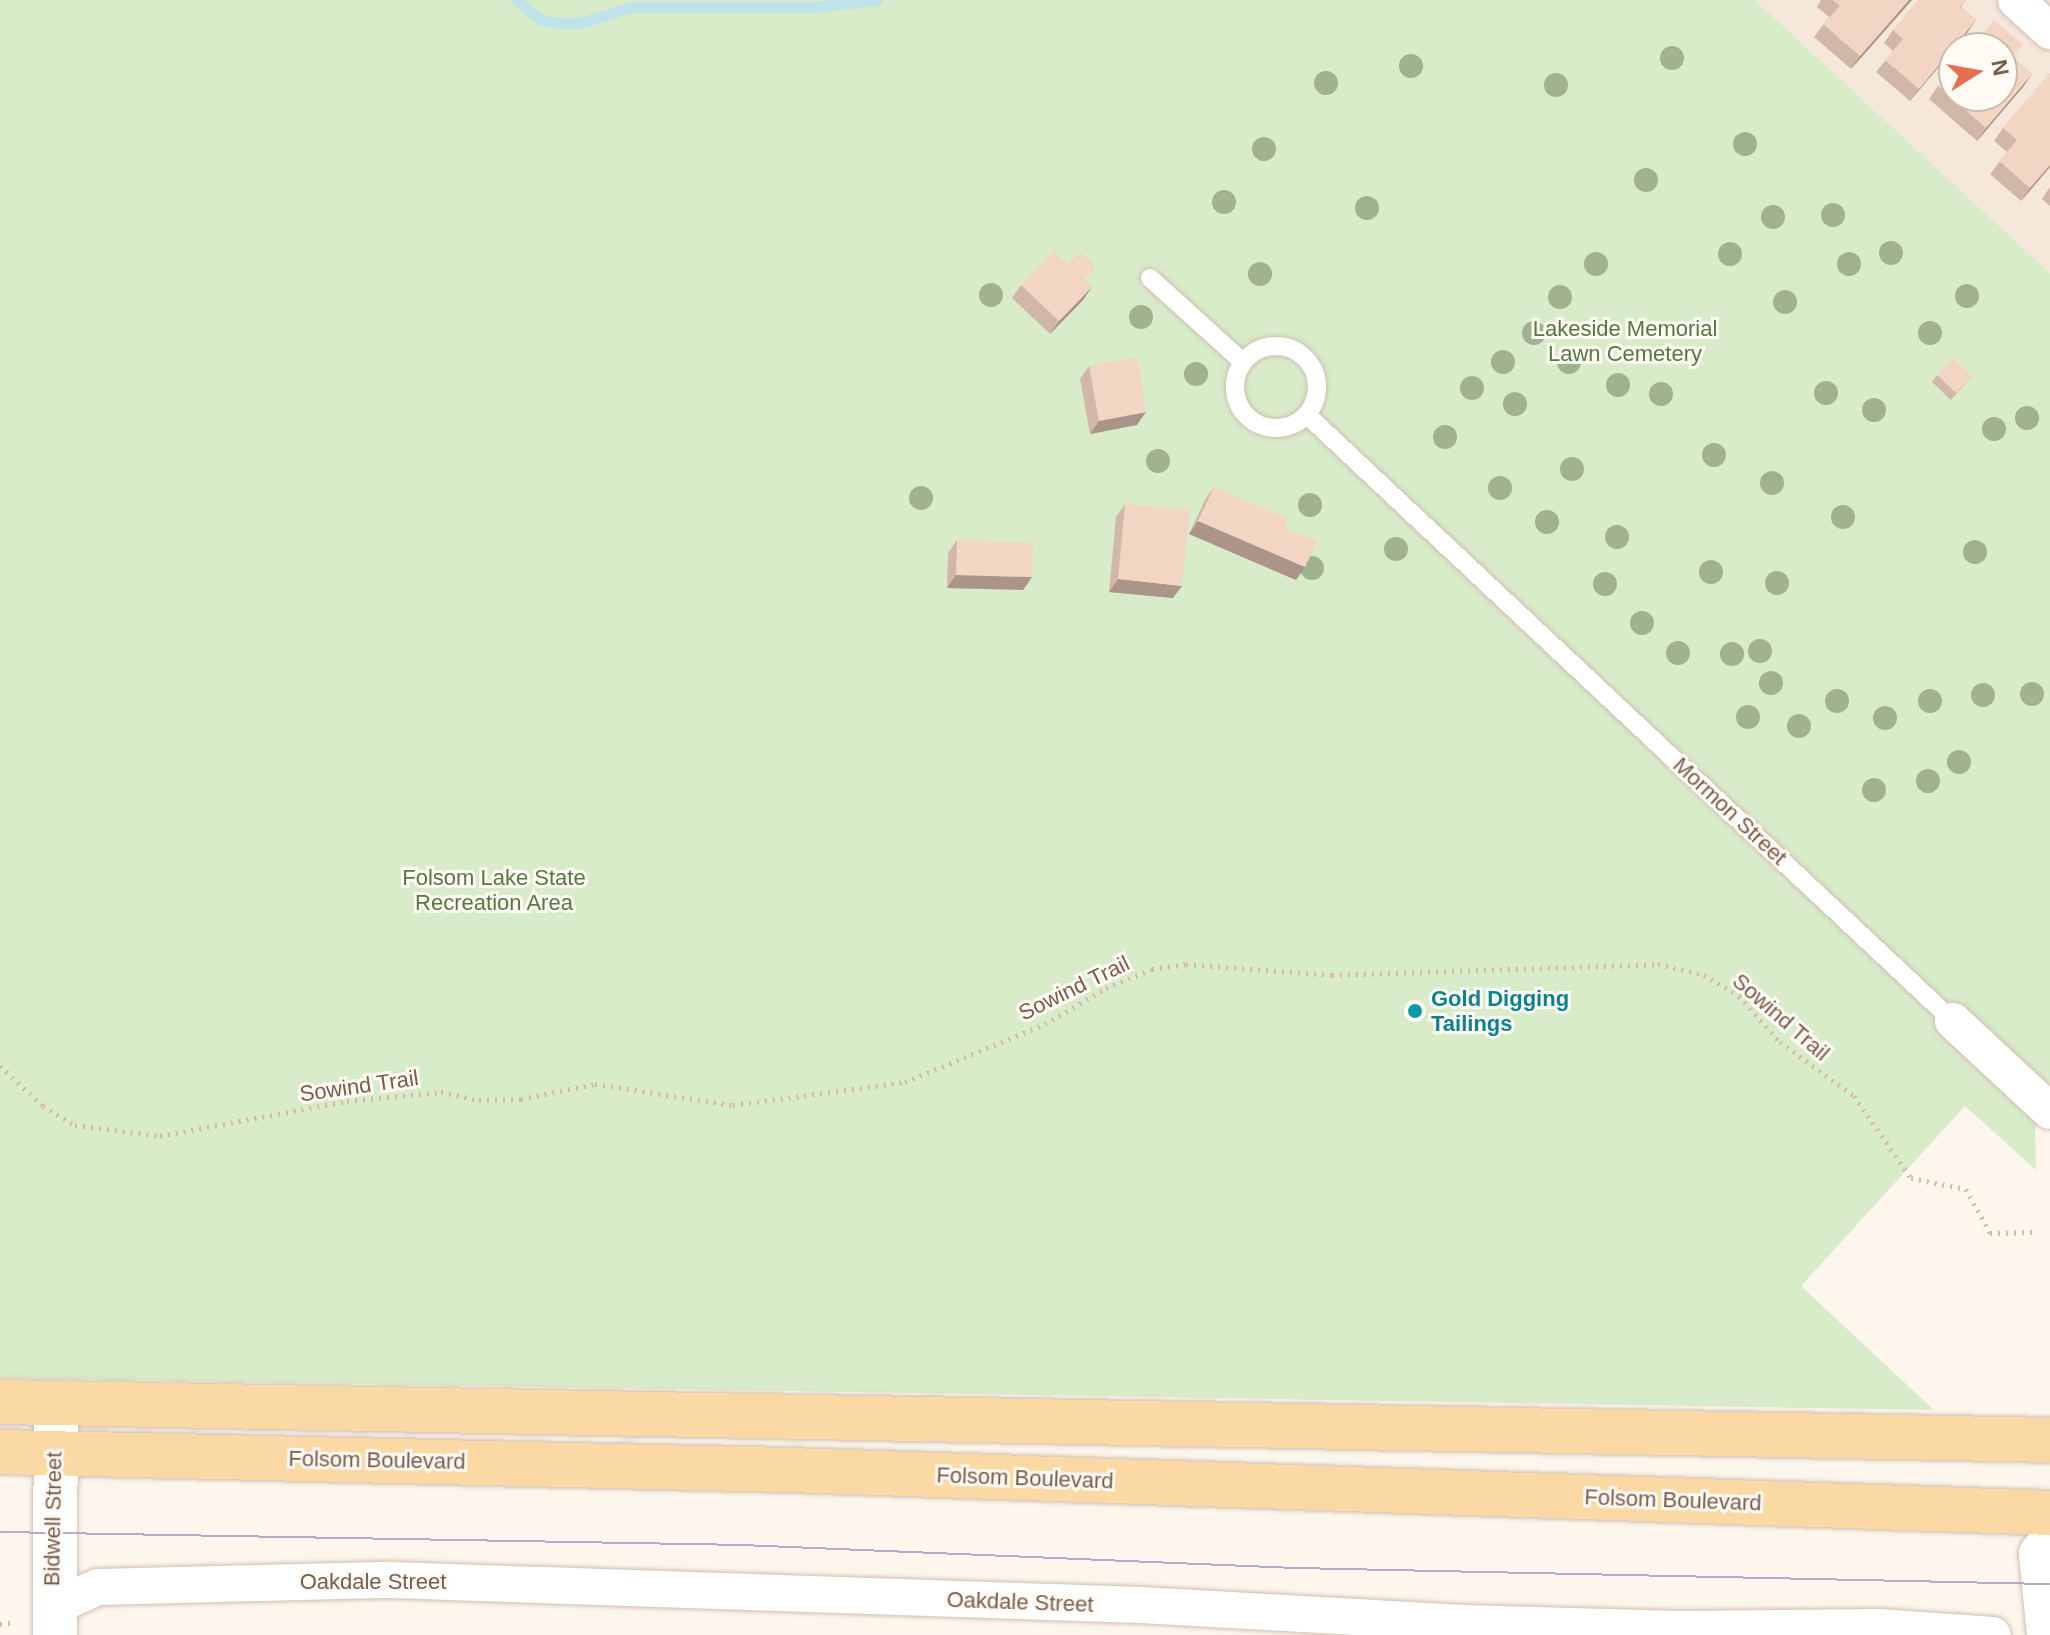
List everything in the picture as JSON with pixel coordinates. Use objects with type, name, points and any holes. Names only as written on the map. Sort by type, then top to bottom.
[{"type":"main road","points":[[0,1402],[2050,1440]]},
{"type":"main road","name":"Folsom Boulevard","points":[[0,1452],[806,1470],[2050,1513]]},
{"type":"street","points":[[2016,0],[2050,31]]},
{"type":"street","name":"Mormon Street","points":[[1953,1021],[2050,1111]]},
{"type":"street","name":"Bidwell Street","points":[[53,1622],[56,1404]]},
{"type":"street","points":[[2049,1635],[2041,1554],[2050,1544]]},
{"type":"street","name":"Oakdale Street","points":[[53,1622],[98,1587],[391,1580],[1188,1607],[1461,1629],[1879,1627],[1989,1634]]},
{"type":"lane","points":[[1150,278],[1243,362]]},
{"type":"lane","points":[[1276,345],[1301,354],[1311,364],[1318,390],[1307,415],[1284,428],[1258,424],[1247,416],[1235,392],[1243,362],[1262,348],[1276,345]]},
{"type":"lane","name":"Mormon Street","points":[[1307,415],[1953,1021]]},
{"type":"path","name":"Sowind Trail","points":[[0,1066],[43,1106],[75,1125],[160,1136],[347,1101],[441,1092],[479,1100],[521,1099],[595,1084],[733,1105],[905,1082],[1045,1024],[1152,969],[1186,964],[1332,975],[1658,964],[1704,975],[1739,996],[1780,1042],[1854,1096],[1911,1178],[1966,1189],[1990,1233],[2035,1232]]},
{"type":"shaded area","points":[[1755,0],[2050,0],[2050,273]]},
{"type":"green space","name":"Folsom Lake State Recreation Area","points":[[0,0],[1755,0],[2050,273],[2050,1079],[2035,1131],[2036,1170],[1965,1106],[1801,1286],[1934,1410],[0,1378]]},
{"type":"building","points":[[1833,0],[1909,0],[1860,56],[1823,24],[1840,6]]},
{"type":"building","points":[[1918,0],[1966,0],[1960,7],[1976,20],[1966,32],[1938,32],[1938,66],[1919,89],[1885,60],[1903,39],[1893,30]]},
{"type":"building","points":[[1994,20],[2008,32],[1984,32]]},
{"type":"building","points":[[2018,63],[2032,74],[2018,90]]},
{"type":"building","points":[[2050,73],[2050,165],[2030,188],[1999,161],[2017,140],[2003,128]]},
{"type":"building","points":[[1968,112],[2000,112],[1986,128]]},
{"type":"building","points":[[1054,251],[1068,264],[1080,252],[1096,267],[1084,280],[1092,287],[1059,321],[1021,285]]},
{"type":"building","points":[[1137,357],[1146,412],[1099,421],[1089,366]]},
{"type":"building","points":[[1953,358],[1972,376],[1956,393],[1937,375]]},
{"type":"building","points":[[1214,487],[1289,519],[1285,528],[1317,542],[1305,567],[1198,521]]},
{"type":"building","points":[[1125,504],[1190,510],[1182,586],[1118,579]]},
{"type":"building","points":[[957,540],[1033,543],[1032,577],[956,575]]},
{"type":"waterway","points":[[516,0],[541,20],[560,23],[580,23],[630,7],[815,7],[877,0]]},
{"type":"tram line","points":[[0,1532],[742,1545],[1296,1568],[2050,1584]]},
{"type":"place","name":"Gold Digging Tailings","points":[[1415,1011]]},
{"type":"park label","name":"Lakeside Memorial Lawn Cemetery","points":[[1625,340]]}]
